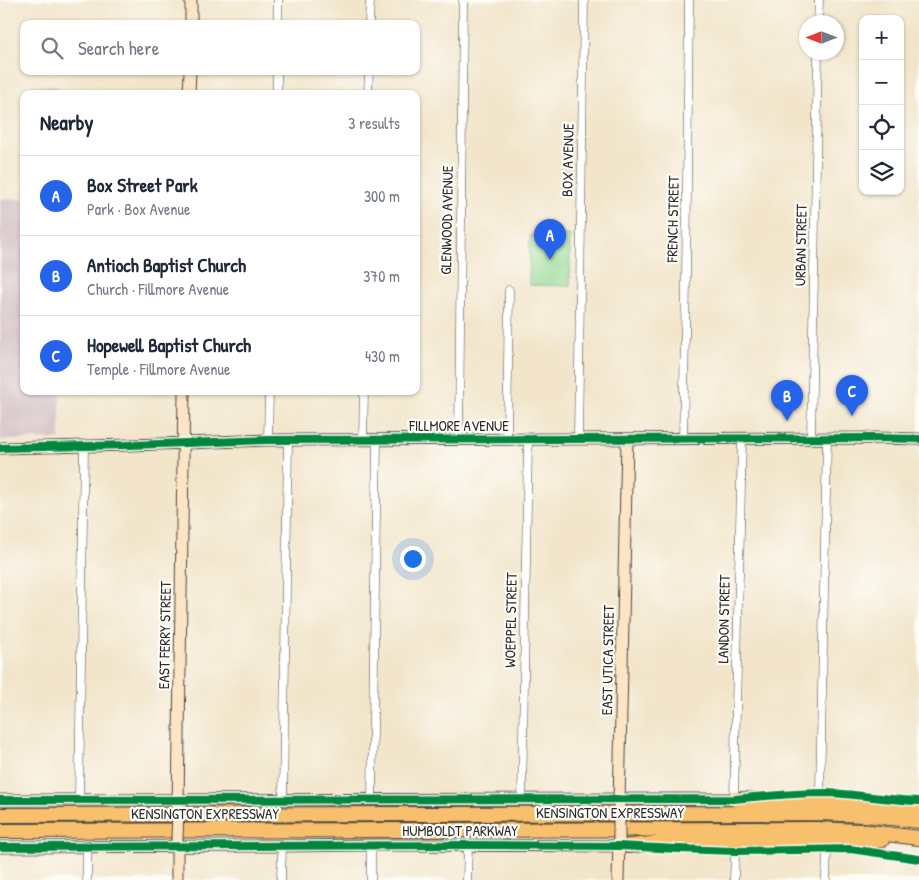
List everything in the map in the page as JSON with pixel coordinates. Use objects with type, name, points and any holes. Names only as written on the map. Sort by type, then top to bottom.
[{"type":"highway","points":[[734,799],[841,802],[919,809]]},
{"type":"highway","name":"KENSINGTON EXPRESSWAY","points":[[0,815],[819,813],[864,815],[919,821]]},
{"type":"highway","name":"KENSINGTON EXPRESSWAY","points":[[0,831],[817,829],[861,831],[919,839]]},
{"type":"highway","points":[[622,844],[832,842],[919,839]]},
{"type":"street","points":[[191,0],[191,20]]},
{"type":"street","points":[[278,0],[278,20]]},
{"type":"street","points":[[369,20],[370,0]]},
{"type":"street","name":"GLENWOOD AVENUE","points":[[459,440],[464,0]]},
{"type":"street","name":"BOX AVENUE","points":[[578,440],[584,0]]},
{"type":"street","name":"FRENCH STREET","points":[[683,439],[689,0]]},
{"type":"street","points":[[818,15],[819,0]]},
{"type":"street","name":"URBAN STREET","points":[[811,439],[818,60]]},
{"type":"street","points":[[189,90],[190,75]]},
{"type":"street","points":[[277,75],[277,90]]},
{"type":"street","points":[[368,90],[369,75]]},
{"type":"street","points":[[507,440],[508,290]]},
{"type":"street","name":"EAST FERRY STREET","points":[[177,880],[184,395]]},
{"type":"street","points":[[268,440],[269,395]]},
{"type":"street","points":[[363,440],[364,395]]},
{"type":"street","name":"LANDON STREET","points":[[734,799],[742,439]]},
{"type":"street","points":[[820,793],[827,439]]},
{"type":"street","name":"FILLMORE AVENUE","points":[[0,448],[268,440],[919,439]]},
{"type":"street","points":[[283,800],[288,440]]},
{"type":"street","points":[[372,799],[377,440]]},
{"type":"street","name":"WOEPPEL STREET","points":[[522,800],[528,440]]},
{"type":"street","name":"EAST UTICA STREET","points":[[618,880],[622,844],[619,802],[626,440]]},
{"type":"street","points":[[79,800],[84,446]]},
{"type":"street","name":"HUMBOLDT PARKWAY","points":[[0,800],[178,803],[372,799],[619,802],[734,799],[820,793],[919,801]]},
{"type":"street","name":"HUMBOLDT PARKWAY","points":[[0,847],[177,844],[282,846],[622,844],[678,849],[735,851],[850,849],[919,859]]},
{"type":"street","points":[[371,844],[371,880]]},
{"type":"street","points":[[468,845],[468,880]]},
{"type":"street","points":[[87,846],[87,880]]},
{"type":"street","points":[[281,880],[282,846]]},
{"type":"street","points":[[826,880],[827,850]]},
{"type":"street","points":[[734,880],[735,851]]},
{"type":"shaded area","points":[[0,199],[20,199],[20,395],[60,395],[60,439],[0,440]]},
{"type":"green space","points":[[29,87],[57,88],[57,90],[29,90]]},
{"type":"green space","points":[[530,235],[570,235],[570,286],[529,285]]},
{"type":"cycle path","points":[[0,448],[268,440],[919,439]]},
{"type":"cycle path","points":[[0,800],[734,799],[827,793],[919,801]]},
{"type":"cycle path","points":[[0,847],[468,845],[619,846],[735,851],[850,849],[919,859]]},
{"type":"place","name":"Box Street Park","points":[[550,260]]},
{"type":"place","name":"Hopewell Baptist Church","points":[[852,416]]},
{"type":"place","name":"Antioch Baptist Church","points":[[787,421]]}]
